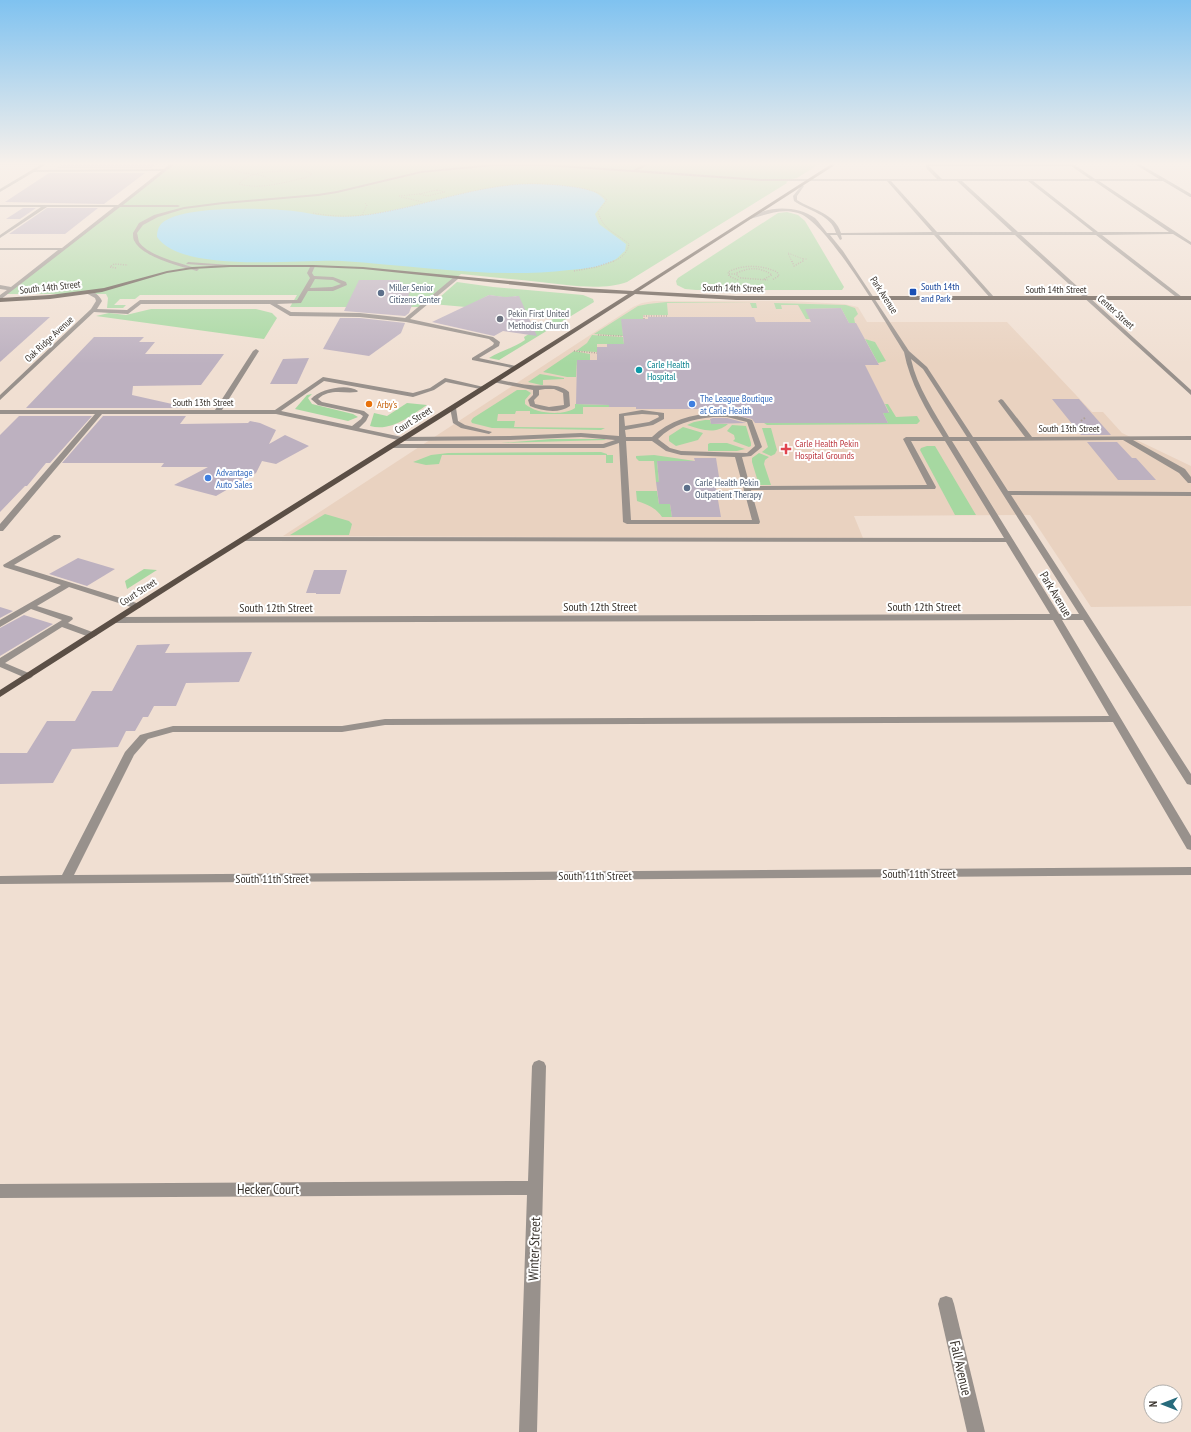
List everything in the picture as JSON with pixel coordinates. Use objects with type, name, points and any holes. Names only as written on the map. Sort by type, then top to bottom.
[{"type":"main road","name":"Court Street","points":[[0,694],[137,606],[454,408],[731,230]]},
{"type":"main road","name":"South 14th Street","points":[[0,299],[8,300],[50,297],[102,290],[167,272],[230,266],[275,267]]},
{"type":"main road","name":"South 14th Street","points":[[194,269],[313,266],[363,268],[456,278],[632,293],[736,298],[1191,298]]},
{"type":"street","points":[[0,238],[12,230]]},
{"type":"street","points":[[0,299],[88,230]]},
{"type":"street","points":[[137,230],[135,233],[136,242],[142,248],[154,255],[194,269]]},
{"type":"street","name":"Park Avenue","points":[[822,230],[841,251],[907,352],[925,368],[1191,782]]},
{"type":"street","name":"Park Avenue","points":[[836,230],[839,234],[841,251]]},
{"type":"street","points":[[931,230],[992,298]]},
{"type":"street","name":"Center Street","points":[[1013,230],[1191,393]]},
{"type":"street","points":[[1093,230],[1180,298]]},
{"type":"street","points":[[1169,230],[1191,244]]},
{"type":"street","points":[[825,234],[1174,233]]},
{"type":"street","points":[[0,250],[63,249]]},
{"type":"street","points":[[170,261],[230,266]]},
{"type":"street","points":[[313,266],[309,273],[313,278]]},
{"type":"street","points":[[88,292],[97,297],[98,301],[93,310],[128,312],[140,302],[299,302],[313,278]]},
{"type":"street","points":[[306,290],[333,289],[344,285],[342,280],[336,278],[313,278]]},
{"type":"street","points":[[406,320],[456,278]]},
{"type":"street","points":[[0,287],[12,289]]},
{"type":"street","points":[[0,306],[8,300]]},
{"type":"street","points":[[271,302],[290,314],[360,314],[406,320],[491,338],[497,342],[496,346],[474,359],[517,367]]},
{"type":"street","name":"Oak Ridge Avenue","points":[[0,398],[93,310]]},
{"type":"street","points":[[217,412],[256,351]]},
{"type":"street","name":"Park Avenue","points":[[907,352],[910,368],[919,390],[947,439],[1056,617],[1191,846]]},
{"type":"street","points":[[276,412],[323,379],[413,395],[432,389],[446,380],[485,388]]},
{"type":"street","points":[[495,381],[536,388],[553,386],[566,392],[567,406],[559,409],[541,409],[532,405],[532,400],[536,395],[536,388]]},
{"type":"street","points":[[354,428],[364,420],[366,415],[362,412],[320,404],[314,398],[318,395],[333,390],[382,393],[401,392]]},
{"type":"street","points":[[1001,401],[1030,439]]},
{"type":"street","points":[[454,408],[455,422],[463,427],[476,431],[547,435],[602,435],[622,439],[654,439],[668,450],[681,454],[738,455],[749,454],[759,447],[750,421],[742,417],[704,416],[690,418],[662,430],[654,439]]},
{"type":"street","points":[[0,529],[102,411]]},
{"type":"street","name":"South 13th Street","points":[[0,412],[276,412],[404,439],[510,438],[547,435]]},
{"type":"street","points":[[622,428],[653,423],[662,418],[662,414],[658,412],[623,413],[620,415],[627,522],[756,522],[738,455]]},
{"type":"street","points":[[1124,438],[1182,471],[1191,481]]},
{"type":"street","name":"South 13th Street","points":[[747,488],[932,487],[906,439],[1191,438]]},
{"type":"street","points":[[393,446],[604,446],[622,439]]},
{"type":"street","points":[[1006,494],[1191,494]]},
{"type":"street","points":[[56,537],[7,564],[137,606]]},
{"type":"street","points":[[244,539],[1009,540]]},
{"type":"street","points":[[0,624],[68,584]]},
{"type":"street","points":[[0,663],[69,619],[30,606]]},
{"type":"street","name":"South 12th Street","points":[[116,620],[1085,617]]},
{"type":"street","points":[[61,624],[92,635]]},
{"type":"street","points":[[0,663],[28,676]]},
{"type":"street","points":[[66,879],[129,754],[144,737],[173,729],[342,729],[385,722],[1116,719]]},
{"type":"street","name":"South 11th Street","points":[[0,880],[1191,871]]},
{"type":"street","name":"Winter Street","points":[[528,1432],[539,1066]]},
{"type":"street","name":"Hecker Court","points":[[0,1191],[536,1188]]},
{"type":"street","name":"Fall Avenue","points":[[946,1304],[976,1432]]},
{"type":"path","points":[[570,271],[590,268],[616,260],[628,250],[629,244],[608,230]]},
{"type":"path","points":[[803,259],[802,262],[794,266],[788,253],[803,259],[808,259]]},
{"type":"path","points":[[729,274],[737,274],[745,270],[760,269],[763,267]]},
{"type":"path","points":[[729,274],[730,271],[740,268],[763,267],[779,274]]},
{"type":"path","points":[[740,268],[745,270]]},
{"type":"path","points":[[760,269],[770,274],[779,274]]},
{"type":"path","points":[[729,274],[732,278],[743,281]]},
{"type":"path","points":[[737,274],[741,278],[759,279],[771,277],[772,275],[770,274]]},
{"type":"path","points":[[778,278],[779,274]]},
{"type":"path","points":[[770,281],[781,278]]},
{"type":"path","points":[[644,319],[644,316],[668,316]]},
{"type":"path","points":[[598,335],[623,336]]},
{"type":"path","points":[[573,351],[597,354]]},
{"type":"shaded area","name":"Carle Health Pekin Hospital Grounds","points":[[654,301],[790,301],[844,304],[858,307],[867,322],[1007,322],[1092,412],[1103,412],[1122,433],[1191,466],[1191,606],[1091,607],[1030,515],[854,516],[863,538],[283,536],[633,307],[642,303]]},
{"type":"green space","points":[[88,230],[711,230],[627,282],[617,285],[596,287],[573,286],[461,274],[422,307],[290,307],[297,295],[140,295],[135,299],[120,299],[114,305],[126,305],[123,308],[107,308],[108,298],[106,294],[5,294]]},
{"type":"green space","points":[[752,230],[810,230],[844,287],[842,290],[696,290],[685,289],[677,285],[676,281],[678,278]]},
{"type":"green space","points":[[457,282],[493,287],[583,295],[593,299],[594,302],[499,360],[489,358],[525,340],[524,337],[553,319],[500,310],[520,299],[516,296],[509,298],[489,295],[466,307],[432,304]]},
{"type":"green space","points":[[666,302],[756,303],[757,308],[752,308],[750,303],[667,303],[668,315],[643,315],[643,319],[622,319],[623,336],[594,334],[638,306]]},
{"type":"green space","points":[[774,303],[846,305],[855,308],[858,314],[854,318],[855,323],[849,323],[841,308],[806,309],[809,316],[814,319],[806,319],[798,305],[781,305],[782,309],[776,309]]},
{"type":"green space","points":[[151,309],[256,309],[272,313],[277,318],[264,339],[96,316],[109,313],[126,315]]},
{"type":"green space","points":[[592,335],[623,337],[624,344],[597,344],[597,352],[576,351],[587,343]]},
{"type":"green space","points":[[865,339],[875,342],[886,361],[878,363]]},
{"type":"green space","points":[[574,351],[590,354],[590,360],[577,360],[576,377],[567,377],[543,372]]},
{"type":"green space","points":[[540,374],[564,379],[543,380],[543,385],[528,382]]},
{"type":"green space","points":[[517,390],[526,390],[531,393],[525,400],[525,404],[542,412],[557,413],[570,411],[575,408],[575,404],[609,405],[609,407],[583,407],[583,414],[530,414],[530,411],[516,411],[515,414],[498,414],[497,421],[515,421],[514,427],[605,428],[601,430],[492,428],[472,423],[471,421],[473,418]]},
{"type":"green space","points":[[312,394],[308,398],[312,404],[353,414],[358,417],[348,421],[295,409],[307,395]]},
{"type":"green space","points":[[407,403],[427,405],[393,425],[385,427],[370,426],[374,413],[387,416]]},
{"type":"green space","points":[[885,404],[888,404],[896,417],[917,416],[920,421],[917,424],[767,425],[764,423],[760,408],[765,423],[888,423],[883,413],[889,412]]},
{"type":"green space","points":[[710,420],[711,424],[728,424],[718,430],[703,430],[687,425]]},
{"type":"green space","points":[[732,425],[746,426],[751,446],[749,447],[733,441],[735,439],[734,435],[727,431]]},
{"type":"green space","points":[[683,427],[703,433],[698,440],[676,446],[669,441],[669,436]]},
{"type":"green space","points":[[762,428],[771,428],[777,450],[775,454],[771,456],[762,452],[768,447]]},
{"type":"green space","points":[[551,439],[604,439],[606,440],[501,443]]},
{"type":"green space","points":[[727,443],[745,449],[737,451],[708,451],[708,444]]},
{"type":"green space","points":[[935,446],[976,515],[955,515],[920,450],[921,448]]},
{"type":"green space","points":[[601,452],[607,455],[613,455],[613,463],[606,463],[606,455],[442,455],[439,464],[426,465],[413,462],[431,455],[448,453]]},
{"type":"green space","points":[[759,453],[769,457],[765,460],[764,464],[771,485],[759,485],[752,458]]},
{"type":"green space","points":[[654,455],[695,461],[657,461],[659,482],[656,482],[654,461],[639,461],[636,458],[636,456]]},
{"type":"green space","points":[[636,491],[657,491],[659,504],[670,504],[672,517],[662,517],[651,507],[637,501]]},
{"type":"green space","points":[[325,514],[349,521],[352,524],[349,535],[290,535]]},
{"type":"green space","points":[[144,569],[157,570],[127,589],[125,581]]},
{"type":"water","points":[[158,230],[607,230],[626,244],[625,251],[617,258],[611,262],[599,266],[541,272],[512,273],[456,271],[342,261],[244,262],[216,260],[191,256],[170,249],[157,237]]},
{"type":"building","points":[[15,230],[70,230],[65,234],[9,234]]},
{"type":"building","name":"Miller Senior Citizens Center","points":[[359,280],[400,280],[397,289],[411,289],[408,297],[415,297],[409,313],[405,316],[344,311]]},
{"type":"building","points":[[489,295],[505,297],[519,296],[537,336],[503,331],[494,336],[432,322]]},
{"type":"building","name":"Carle Health Hospital","points":[[841,308],[849,323],[856,323],[879,365],[865,365],[889,413],[883,413],[888,423],[755,423],[752,419],[726,413],[708,412],[707,409],[636,409],[636,407],[609,407],[609,405],[576,404],[577,360],[597,360],[597,347],[607,347],[607,344],[624,344],[621,319],[648,319],[648,317],[754,317],[756,322],[811,322],[805,309]]},
{"type":"building","points":[[0,317],[50,317],[0,362]]},
{"type":"building","points":[[340,318],[360,318],[405,323],[401,333],[369,356],[323,349]]},
{"type":"building","points":[[94,337],[144,337],[139,342],[155,342],[145,354],[224,354],[201,385],[133,386],[132,395],[190,408],[26,408]]},
{"type":"building","points":[[309,358],[297,384],[270,384],[283,359]]},
{"type":"building","points":[[1052,399],[1079,399],[1111,435],[1081,435]]},
{"type":"building","points":[[19,416],[92,416],[50,463],[46,463],[27,486],[25,486],[0,512],[0,435]]},
{"type":"building","points":[[103,416],[186,416],[180,424],[248,423],[250,421],[260,423],[276,430],[269,444],[285,435],[309,446],[276,464],[262,461],[256,473],[216,496],[174,485],[208,467],[161,467],[164,463],[62,463]]},
{"type":"building","points":[[727,418],[746,423],[711,424],[710,419]]},
{"type":"building","points":[[1087,442],[1117,442],[1132,458],[1136,458],[1156,480],[1118,480]]},
{"type":"building","points":[[694,458],[716,458],[720,483],[715,483],[721,517],[672,517],[670,504],[659,504],[656,482],[659,482],[657,461],[695,461]]},
{"type":"building","points":[[78,558],[115,569],[87,586],[49,574]]},
{"type":"building","points":[[314,570],[347,570],[340,594],[306,593]]},
{"type":"building","points":[[0,607],[13,611],[0,618]]},
{"type":"building","points":[[24,615],[53,624],[0,656],[0,628]]},
{"type":"building","points":[[170,644],[165,653],[252,652],[239,682],[186,683],[176,706],[154,706],[148,717],[143,717],[135,731],[126,731],[118,747],[72,749],[53,783],[0,784],[0,753],[27,753],[47,721],[75,721],[92,691],[112,691],[137,645]]},
{"type":"place","name":"South 14th and Park","points":[[913,292]]},
{"type":"place","name":"Miller Senior Citizens Center","points":[[381,293]]},
{"type":"place","name":"Pekin First United Methodist Church","points":[[500,319]]},
{"type":"place","name":"Carle Health Hospital","points":[[639,370]]},
{"type":"place","name":"Arby's","points":[[369,404]]},
{"type":"place","name":"The League Boutique at Carle Health","points":[[692,404]]},
{"type":"place","name":"Carle Health Pekin Hospital Grounds","points":[[786,449]]},
{"type":"place","name":"Advantage Auto Sales","points":[[208,478]]},
{"type":"place","name":"Carle Health Pekin Outpatient Therapy","points":[[687,488]]}]
